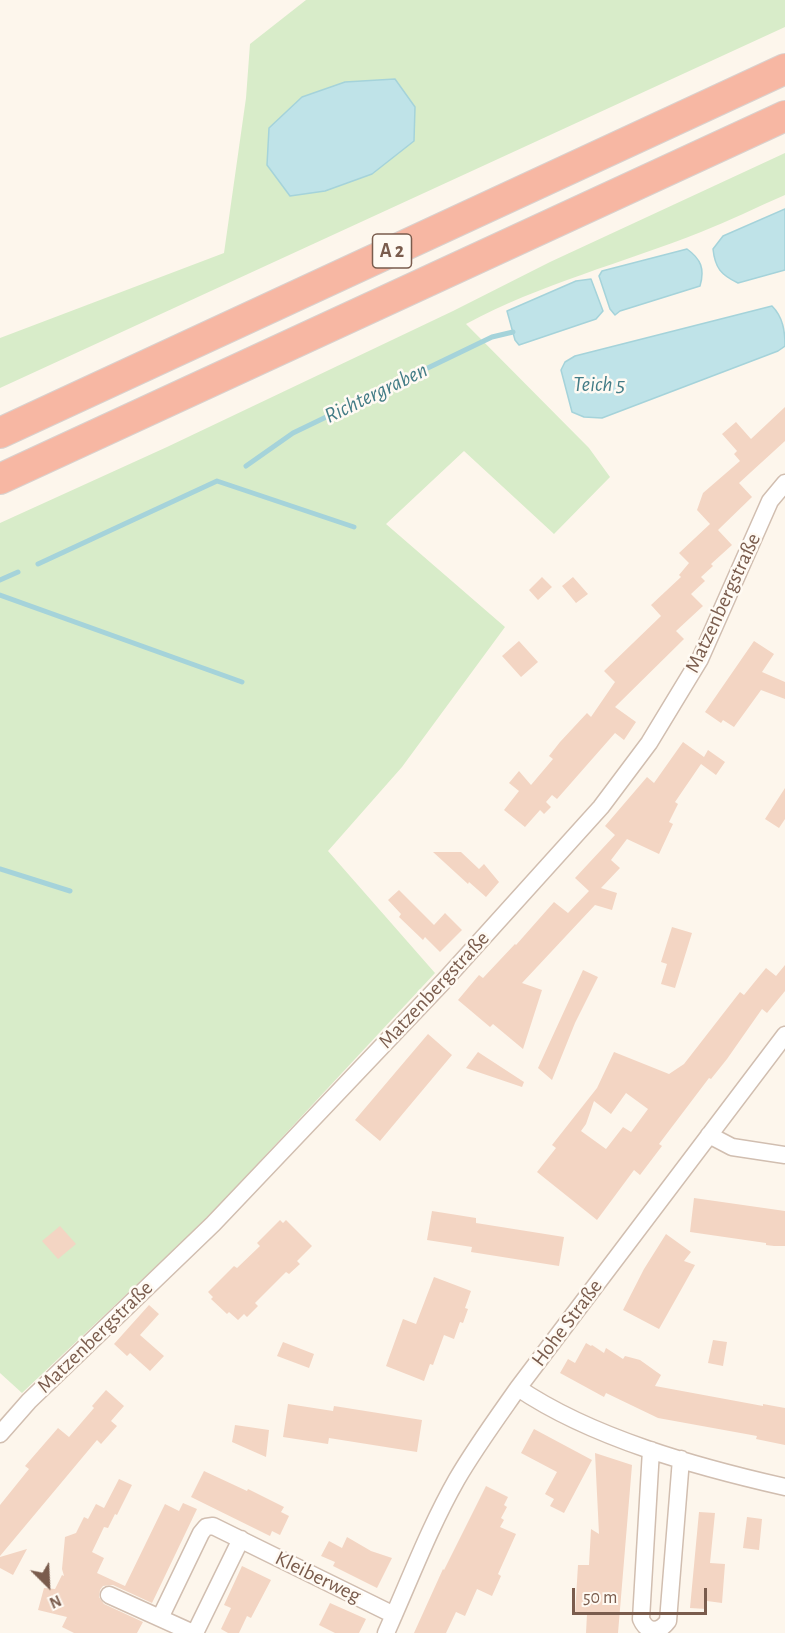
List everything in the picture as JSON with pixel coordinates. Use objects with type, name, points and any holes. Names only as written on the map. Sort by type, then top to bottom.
[{"type":"highway","name":"A 2","points":[[0,433],[785,69]]},
{"type":"highway","name":"A 2","points":[[0,478],[785,116]]},
{"type":"street","name":"Matzenbergstraße","points":[[0,1434],[29,1401],[213,1224],[443,982],[601,807],[649,743],[700,659],[770,501],[785,483]]},
{"type":"street","name":"Hohe Straße","points":[[386,1633],[421,1552],[456,1481],[482,1439],[518,1388],[785,1035]]},
{"type":"street","points":[[709,1135],[732,1147],[785,1155]]},
{"type":"street","points":[[518,1388],[555,1411],[651,1450],[785,1487]]},
{"type":"street","points":[[651,1450],[642,1619],[645,1628],[650,1632],[657,1632],[668,1622],[681,1459]]},
{"type":"street","name":"Kleiberweg","points":[[160,1618],[206,1527],[220,1528],[394,1615]]},
{"type":"street","points":[[109,1595],[194,1633],[241,1539]]},
{"type":"green space","points":[[306,0],[785,0],[785,27],[0,388],[0,338],[224,253],[246,98],[250,44]],"holes":[[[345,82],[414,141],[372,174],[325,191],[269,128],[303,97]]]},
{"type":"green space","points":[[785,153],[785,195],[701,232],[523,297],[466,324],[589,448],[610,477],[554,534],[464,451],[386,524],[505,627],[402,767],[328,851],[435,973],[208,1217],[22,1393],[0,1373],[0,523],[167,447],[453,311],[550,262]]},
{"type":"water","points":[[395,79],[415,107],[414,141],[372,174],[325,191],[290,196],[267,165],[269,128],[302,97],[345,82]]},
{"type":"water","points":[[785,209],[785,270],[738,283],[723,274],[715,261],[713,249],[723,236]]},
{"type":"water","points":[[687,249],[701,265],[700,286],[620,311],[615,315],[610,309],[599,276],[602,271]]},
{"type":"water","points":[[591,279],[603,311],[596,319],[519,345],[515,340],[507,311],[576,281]]},
{"type":"water","name":"Teich 5","points":[[772,306],[783,324],[785,335],[785,346],[778,351],[602,418],[584,417],[572,412],[561,370],[565,362],[575,356]]},
{"type":"building","points":[[785,407],[785,441],[739,483],[752,497],[718,530],[732,545],[711,564],[713,566],[701,577],[705,581],[691,594],[703,606],[676,631],[684,639],[615,707],[636,722],[624,740],[615,733],[557,799],[552,795],[546,802],[551,807],[544,814],[540,810],[525,827],[504,810],[519,791],[509,783],[519,771],[531,785],[553,759],[549,756],[560,742],[587,713],[591,717],[615,682],[604,671],[661,616],[651,605],[681,577],[679,575],[689,563],[679,553],[710,524],[697,510],[703,493],[740,461],[734,454],[737,451],[722,434],[736,422],[751,439]]},
{"type":"building","points":[[542,577],[552,587],[538,600],[529,590]]},
{"type":"building","points":[[573,577],[588,594],[576,603],[562,586]]},
{"type":"building","points":[[519,641],[538,662],[521,677],[502,656]]},
{"type":"building","points":[[754,641],[774,654],[762,672],[785,682],[785,699],[761,690],[734,727],[723,720],[721,723],[705,712]]},
{"type":"building","points":[[683,742],[704,757],[708,750],[725,762],[716,775],[701,764],[675,802],[678,804],[669,822],[673,824],[659,854],[627,839],[611,860],[620,868],[601,888],[617,893],[612,910],[595,905],[522,983],[542,990],[523,1049],[493,1024],[490,1027],[458,1000],[479,975],[483,978],[516,945],[554,902],[568,913],[589,891],[575,878],[615,835],[605,826],[647,777],[654,783]]},
{"type":"building","points":[[785,788],[785,819],[779,828],[765,819]]},
{"type":"building","points":[[433,852],[461,852],[479,869],[484,864],[499,882],[486,897]]},
{"type":"building","points":[[399,890],[434,925],[445,913],[462,930],[440,952],[425,937],[423,940],[399,917],[401,914],[388,900]]},
{"type":"building","points":[[672,927],[692,933],[675,988],[661,984],[667,964],[661,962]]},
{"type":"building","points":[[785,965],[785,991],[767,1013],[762,1009],[727,1059],[711,1079],[709,1078],[659,1144],[662,1146],[640,1175],[634,1170],[597,1220],[537,1172],[556,1148],[552,1145],[597,1088],[614,1052],[669,1074],[684,1064],[740,992],[744,995],[766,968],[776,976]],"holes":[[[626,1093],[648,1109],[631,1132],[623,1127],[606,1149],[581,1131],[586,1124],[594,1101],[611,1114]]]},
{"type":"building","points":[[583,970],[598,977],[575,1023],[552,1080],[538,1068]]},
{"type":"building","points":[[428,1034],[452,1055],[380,1141],[355,1120]]},
{"type":"building","points":[[478,1052],[524,1082],[522,1087],[466,1068]]},
{"type":"building","points":[[694,1198],[785,1211],[785,1246],[690,1232]]},
{"type":"building","points":[[432,1211],[476,1218],[476,1223],[564,1237],[559,1266],[471,1252],[472,1247],[427,1240]]},
{"type":"building","points":[[280,1220],[283,1223],[286,1220],[312,1246],[297,1261],[300,1264],[289,1274],[286,1272],[255,1303],[258,1306],[247,1317],[244,1314],[238,1320],[229,1312],[227,1314],[211,1299],[213,1297],[208,1292],[234,1266],[237,1268],[260,1246],[257,1243]]},
{"type":"building","points":[[60,1226],[76,1244],[58,1259],[42,1241]]},
{"type":"building","points":[[666,1234],[691,1252],[684,1261],[695,1265],[659,1329],[623,1310],[644,1269]]},
{"type":"building","points":[[434,1277],[471,1291],[463,1323],[460,1322],[454,1339],[444,1335],[433,1365],[430,1364],[424,1381],[386,1366],[403,1319],[416,1324]]},
{"type":"building","points":[[149,1305],[159,1314],[140,1335],[164,1356],[150,1371],[130,1353],[127,1356],[114,1344]]},
{"type":"building","points":[[713,1340],[727,1342],[723,1366],[708,1363]]},
{"type":"building","points":[[283,1342],[314,1354],[309,1368],[277,1356]]},
{"type":"building","points":[[586,1343],[604,1353],[606,1348],[623,1359],[625,1356],[640,1360],[661,1375],[655,1386],[785,1408],[785,1445],[756,1439],[757,1436],[658,1418],[606,1393],[604,1397],[560,1373],[568,1359],[575,1363]]},
{"type":"building","points":[[106,1390],[124,1406],[111,1421],[117,1426],[101,1444],[97,1440],[0,1556],[0,1505],[29,1469],[25,1466],[58,1428],[69,1437]]},
{"type":"building","points":[[288,1404],[333,1411],[334,1406],[422,1420],[417,1452],[329,1438],[328,1444],[283,1437]]},
{"type":"building","points":[[235,1425],[269,1430],[266,1457],[232,1442]]},
{"type":"building","points":[[534,1429],[592,1460],[564,1513],[550,1506],[554,1499],[545,1494],[557,1472],[521,1453]]},
{"type":"building","points":[[595,1453],[632,1465],[618,1633],[586,1633],[587,1614],[575,1614],[578,1565],[589,1565],[591,1529],[599,1534]]},
{"type":"building","points":[[204,1471],[284,1507],[281,1512],[289,1516],[280,1535],[272,1531],[270,1536],[191,1497]]},
{"type":"building","points":[[119,1479],[132,1485],[117,1515],[115,1514],[108,1528],[104,1527],[92,1552],[104,1558],[97,1573],[125,1586],[165,1504],[179,1511],[183,1503],[197,1509],[152,1603],[113,1585],[103,1586],[100,1590],[99,1597],[104,1604],[143,1622],[137,1633],[74,1633],[62,1627],[67,1617],[38,1610],[44,1588],[55,1589],[62,1575],[64,1576],[62,1569],[65,1537],[76,1533],[84,1517],[88,1519],[96,1504],[104,1508]]},
{"type":"building","points":[[486,1486],[508,1497],[504,1505],[507,1507],[501,1518],[504,1520],[500,1527],[516,1534],[498,1574],[501,1576],[492,1596],[477,1589],[465,1616],[456,1612],[446,1633],[414,1633],[443,1569]]},
{"type":"building","points":[[699,1512],[715,1513],[710,1563],[725,1564],[722,1603],[707,1601],[706,1609],[690,1608]]},
{"type":"building","points":[[747,1517],[762,1519],[759,1550],[743,1548]]},
{"type":"building","points":[[347,1537],[371,1551],[392,1558],[377,1588],[333,1566],[335,1562],[321,1556],[329,1541],[342,1548]]},
{"type":"building","points":[[27,1549],[13,1575],[0,1568],[0,1557]]},
{"type":"building","points":[[242,1566],[271,1580],[251,1618],[247,1616],[239,1633],[228,1633],[221,1629],[231,1608],[224,1605]]},
{"type":"building","points":[[330,1603],[366,1619],[359,1633],[335,1633],[319,1625]]},
{"type":"waterway","name":"Richtergraben","points":[[246,466],[293,433],[492,337],[513,332]]},
{"type":"waterway","name":"Richtergraben","points":[[38,564],[217,481],[354,527]]},
{"type":"waterway","name":"Richtergraben","points":[[0,580],[18,572]]},
{"type":"waterway","points":[[0,595],[242,682]]},
{"type":"waterway","points":[[0,869],[70,891]]}]
